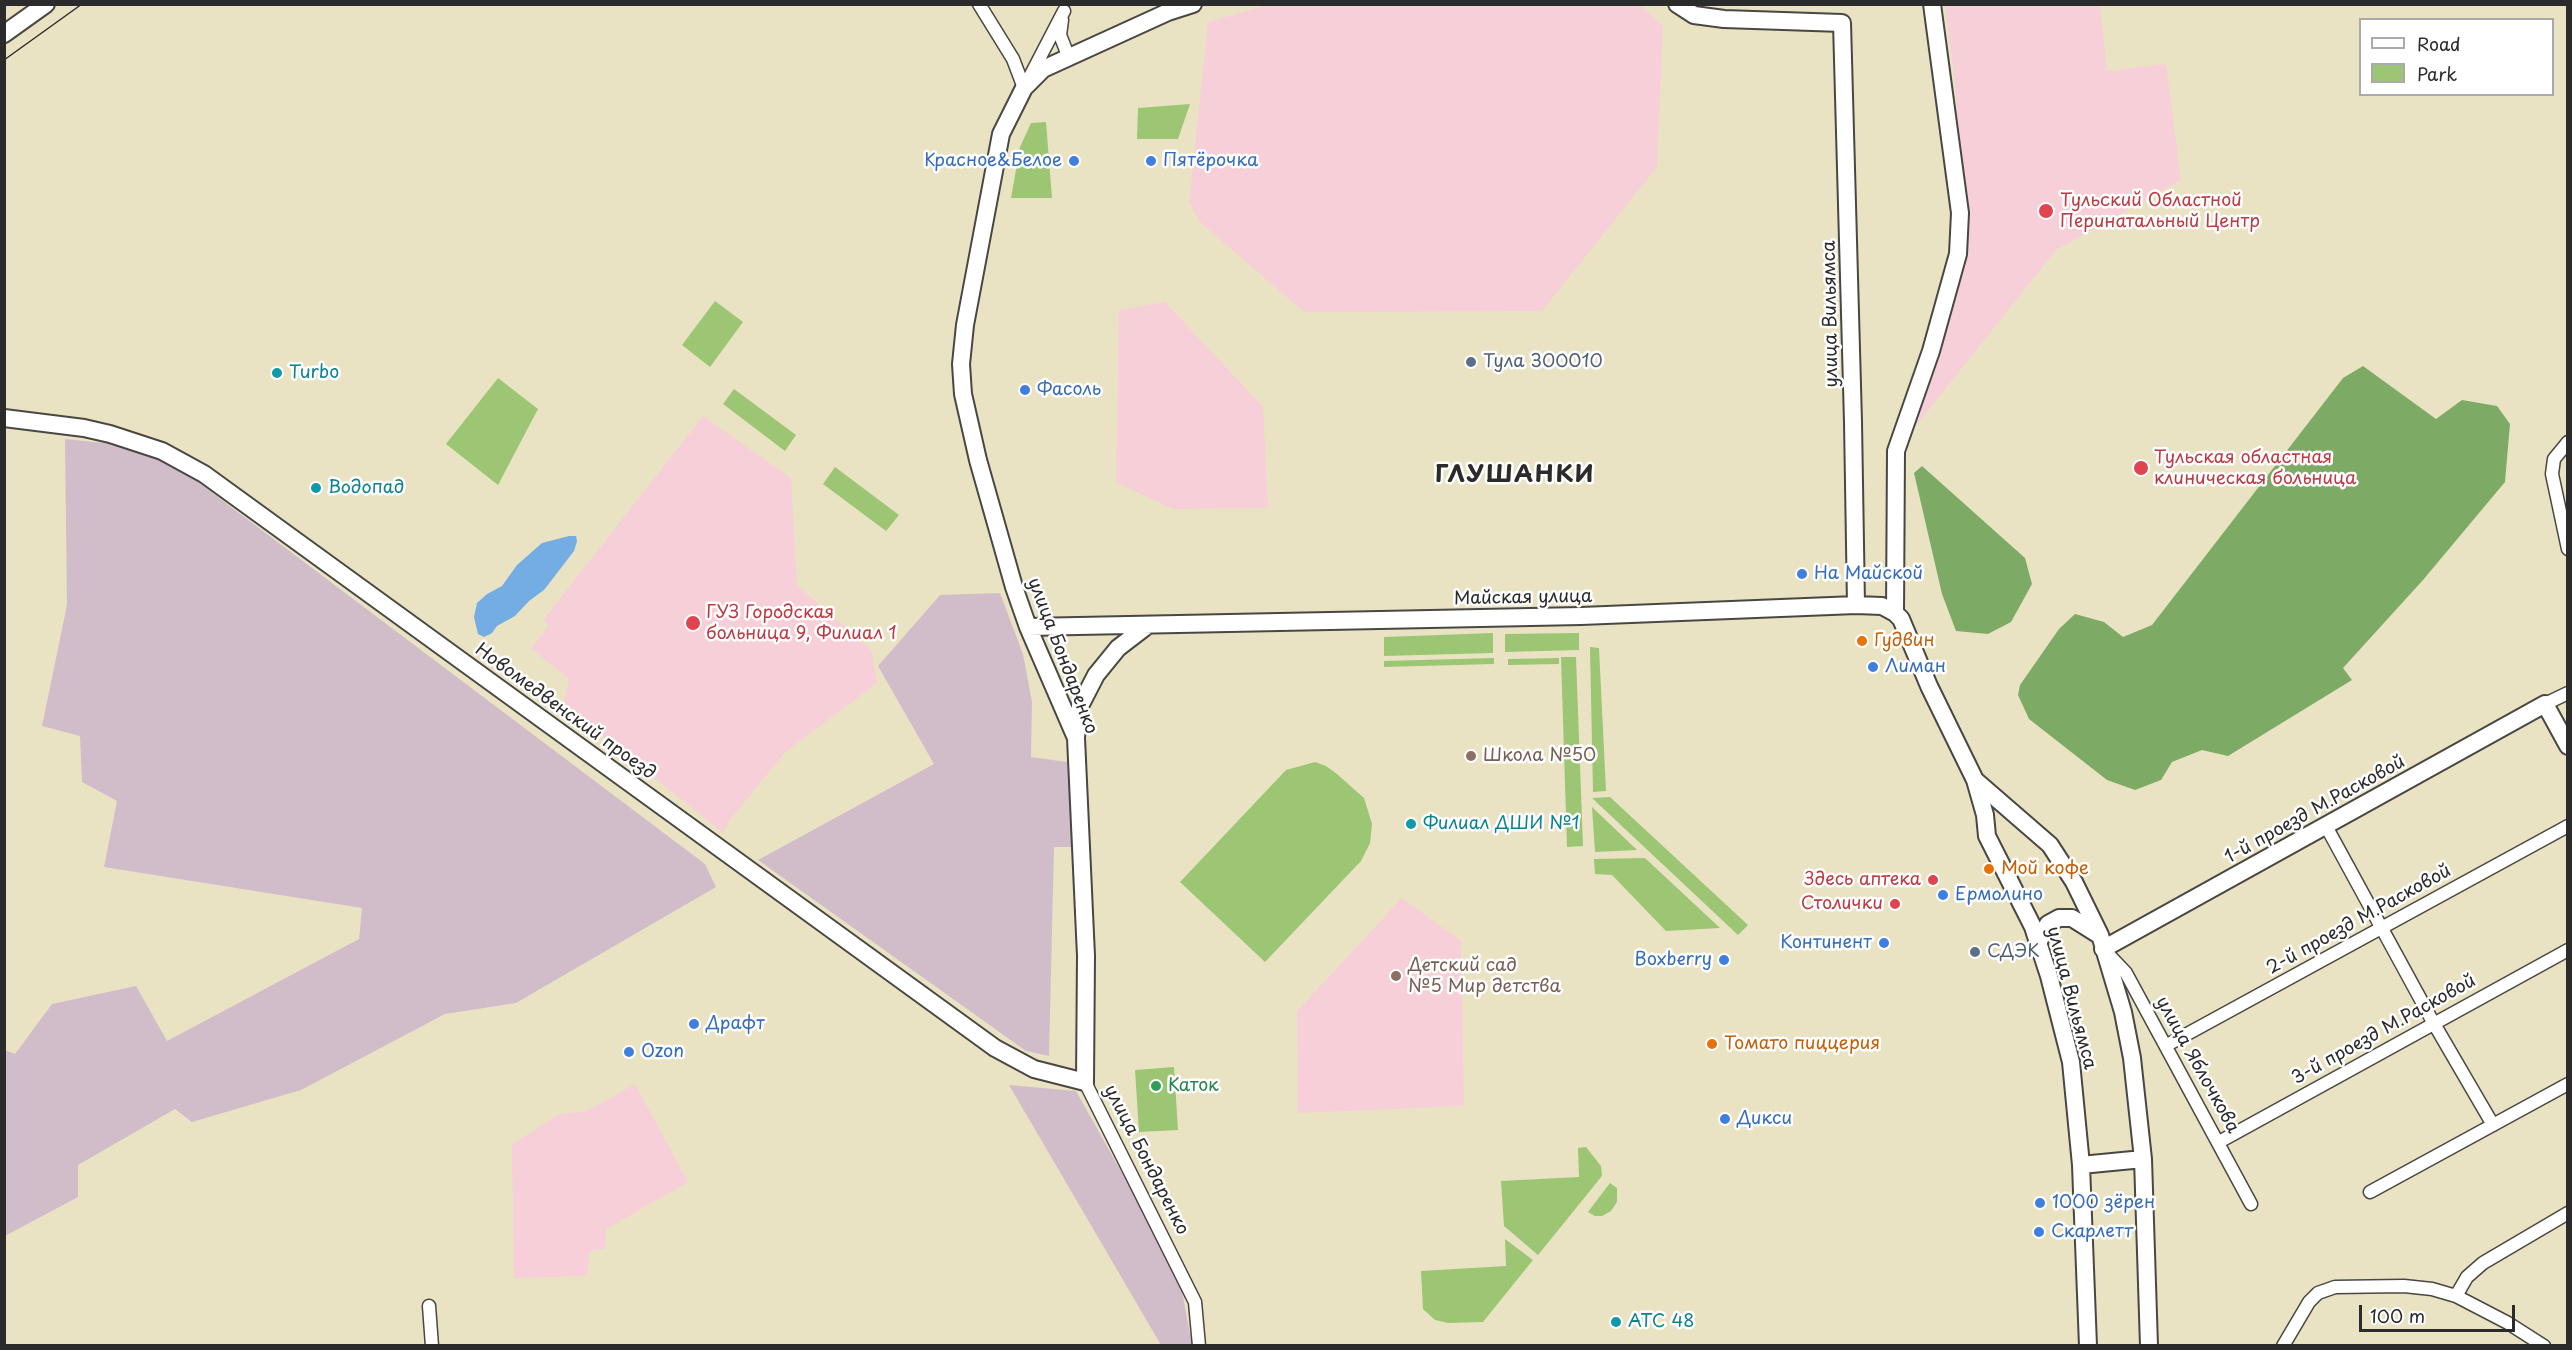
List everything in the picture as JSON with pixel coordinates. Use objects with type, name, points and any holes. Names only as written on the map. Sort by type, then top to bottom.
[{"type":"street","points":[[4,34],[46,4]]},
{"type":"street","points":[[980,4],[1013,59],[1024,88]]},
{"type":"street","name":"улица Бондаренко","points":[[1193,4],[1168,12],[1043,69],[1024,88],[1001,134],[965,325],[961,364],[963,394],[978,460],[1014,587],[1028,627],[1076,738],[1086,956],[1085,1082],[1195,1302],[1199,1346]]},
{"type":"street","name":"улица Вильямса","points":[[1677,4],[1694,15],[1724,19],[1842,23],[1856,605]]},
{"type":"street","points":[[1895,613],[1896,451],[1930,351],[1958,254],[1960,213],[1932,4]]},
{"type":"street","points":[[1024,88],[1064,8]]},
{"type":"street","points":[[1064,8],[1060,35],[1069,58]]},
{"type":"street","name":"Новомедвенский проезд","points":[[4,418],[65,425],[110,434],[162,451],[204,474],[995,1048],[1034,1069],[1085,1082]]},
{"type":"street","points":[[2566,442],[2554,459],[2552,474],[2568,549]]},
{"type":"street","name":"Майская улица","points":[[1028,627],[1581,616],[1856,605],[1882,606],[1895,613]]},
{"type":"street","name":"улица Вильямса","points":[[1895,613],[1901,619],[1929,686],[1975,780],[1985,815],[1987,836],[2039,941],[2071,1062],[2081,1165],[2088,1346]]},
{"type":"street","points":[[1076,738],[1080,706],[1096,675],[1118,648],[1149,625]]},
{"type":"street","points":[[2568,693],[2545,705],[2568,746]]},
{"type":"street","name":"1-й проезд М.Расковой","points":[[2102,942],[2326,826],[2545,705]]},
{"type":"street","name":"улица Вильямса","points":[[1975,780],[2014,812],[2054,850],[2074,882],[2102,942],[2123,1012],[2132,1058],[2143,1159],[2149,1346]]},
{"type":"street","points":[[1985,815],[2005,810],[2014,812]]},
{"type":"street","points":[[2326,826],[2433,1022],[2493,1125]]},
{"type":"street","name":"2-й проезд М.Расковой","points":[[2167,1045],[2568,826]]},
{"type":"street","points":[[2039,941],[2048,924],[2059,918],[2072,918],[2102,942]]},
{"type":"street","name":"улица Яблочкова","points":[[2102,942],[2126,974],[2167,1045],[2251,1204]]},
{"type":"street","name":"3-й проезд М.Расковой","points":[[2218,1142],[2433,1022],[2568,950]]},
{"type":"street","points":[[2370,1192],[2568,1084]]},
{"type":"street","points":[[2081,1165],[2143,1159]]},
{"type":"street","points":[[2456,1296],[2468,1277],[2483,1263],[2568,1213]]},
{"type":"street","points":[[2283,1346],[2309,1302],[2318,1293],[2335,1287],[2404,1286],[2432,1288],[2456,1296],[2508,1323],[2544,1346]]},
{"type":"street","points":[[429,1306],[432,1346]]},
{"type":"shaded area","points":[[1271,4],[1640,5],[1663,26],[1657,167],[1542,311],[1304,312],[1202,224],[1189,203],[1208,22]]},
{"type":"shaded area","name":"Тульский Областной Перинатальный Центр","points":[[1945,5],[2100,5],[2107,71],[2166,64],[2181,180],[2056,250],[1907,437],[1940,351],[1969,241],[1960,162],[1955,85]]},
{"type":"shaded area","points":[[1165,302],[1263,407],[1268,508],[1173,509],[1116,482],[1119,310]]},
{"type":"shaded area","name":"ГУЗ Городская больница 9, Филиал 1","points":[[703,416],[791,478],[797,585],[871,650],[877,683],[785,752],[730,820],[723,833],[563,704],[569,679],[531,648],[549,626],[543,620]]},
{"type":"shaded area","points":[[65,439],[123,445],[178,467],[705,864],[716,887],[516,1003],[445,1014],[301,1090],[192,1122],[175,1109],[78,1165],[78,1197],[5,1236],[5,1050],[15,1054],[52,1004],[136,986],[167,1041],[359,939],[362,908],[104,867],[117,801],[82,782],[80,736],[42,726],[67,605]]},
{"type":"shaded area","points":[[1000,593],[1023,654],[1032,702],[1031,757],[1067,762],[1075,847],[1054,847],[1049,1056],[1026,1051],[758,860],[934,764],[878,666],[940,595]]},
{"type":"shaded area","name":"Детский сад №5 Мир детства","points":[[1402,898],[1461,941],[1464,1106],[1298,1113],[1297,1011]]},
{"type":"shaded area","points":[[635,1084],[688,1182],[606,1229],[605,1249],[590,1250],[587,1276],[514,1278],[512,1144],[560,1114],[587,1111]]},
{"type":"shaded area","points":[[1009,1085],[1076,1091],[1179,1275],[1192,1345],[1161,1345]]},
{"type":"green space","points":[[1190,104],[1178,139],[1137,139],[1138,108]]},
{"type":"green space","points":[[1046,122],[1052,198],[1011,198],[1020,147],[1031,123]]},
{"type":"green space","points":[[715,301],[743,322],[710,367],[682,345]]},
{"type":"green space","points":[[2363,366],[2436,419],[2462,400],[2497,406],[2510,424],[2505,482],[2423,580],[2343,668],[2352,680],[2228,756],[2202,750],[2172,762],[2161,780],[2135,790],[2107,780],[2029,719],[2018,695],[2020,685],[2059,629],[2075,614],[2104,622],[2123,637],[2152,625],[2343,378]]},
{"type":"green space","points":[[498,378],[538,409],[498,485],[446,444]]},
{"type":"green space","points":[[734,389],[796,435],[785,451],[723,404]]},
{"type":"green space","points":[[1922,466],[2025,558],[2032,584],[2011,622],[1988,634],[1956,631],[1942,594],[1914,473]]},
{"type":"green space","points":[[835,467],[899,515],[886,531],[823,484]]},
{"type":"green space","points":[[1493,633],[1493,653],[1384,656],[1384,637]]},
{"type":"green space","points":[[1579,633],[1579,650],[1505,652],[1505,634]]},
{"type":"green space","points":[[1590,647],[1599,648],[1606,791],[1593,792]]},
{"type":"green space","points":[[1561,657],[1576,657],[1583,846],[1567,847]]},
{"type":"green space","points":[[1494,658],[1494,664],[1384,667],[1384,661]]},
{"type":"green space","points":[[1559,658],[1559,664],[1508,665],[1508,659]]},
{"type":"green space","points":[[1315,762],[1337,774],[1364,798],[1372,824],[1370,843],[1361,861],[1265,962],[1180,882],[1286,770]]},
{"type":"green space","points":[[1610,797],[1748,925],[1738,935],[1592,798]]},
{"type":"green space","points":[[1592,807],[1637,850],[1595,852]]},
{"type":"green space","points":[[1645,858],[1720,928],[1666,931],[1612,875],[1595,874],[1594,859]]},
{"type":"green space","name":"Каток","points":[[1174,1067],[1178,1130],[1139,1132],[1135,1070]]},
{"type":"green space","points":[[1586,1147],[1601,1166],[1602,1176],[1538,1255],[1504,1226],[1501,1181],[1579,1177],[1578,1148]]},
{"type":"green space","points":[[1610,1183],[1617,1188],[1617,1202],[1611,1211],[1602,1216],[1595,1216],[1588,1212]]},
{"type":"green space","points":[[1505,1239],[1533,1260],[1483,1322],[1448,1323],[1435,1320],[1423,1309],[1421,1271],[1506,1266]]},
{"type":"water","points":[[576,536],[574,551],[544,590],[529,601],[515,616],[497,626],[492,633],[484,637],[478,634],[474,617],[477,603],[487,594],[502,586],[517,565],[542,543]]},
{"type":"tram line","points":[[4,60],[82,4]]},
{"type":"place","name":"Красное&Белое","points":[[1074,161]]},
{"type":"place","name":"Пятёрочка","points":[[1151,161]]},
{"type":"place","name":"Тульский Областной Перинатальный Центр","points":[[2046,211]]},
{"type":"place","name":"Тула 300010","points":[[1471,362]]},
{"type":"place","name":"Turbo","points":[[277,373]]},
{"type":"place","name":"Фасоль","points":[[1025,390]]},
{"type":"place","name":"Тульская областная клиническая больница","points":[[2141,468]]},
{"type":"place","name":"Водопад","points":[[316,488]]},
{"type":"place","name":"На Майской","points":[[1802,574]]},
{"type":"place","name":"ГУЗ Городская больница 9, Филиал 1","points":[[693,623]]},
{"type":"place","name":"Гудвин","points":[[1862,641]]},
{"type":"place","name":"Лиман","points":[[1873,667]]},
{"type":"place","name":"Школа №50","points":[[1471,756]]},
{"type":"place","name":"Филиал ДШИ №1","points":[[1411,824]]},
{"type":"place","name":"Мой кофе","points":[[1989,869]]},
{"type":"place","name":"Здесь аптека","points":[[1933,880]]},
{"type":"place","name":"Ермолино","points":[[1943,895]]},
{"type":"place","name":"Столички","points":[[1895,904]]},
{"type":"place","name":"Континент","points":[[1884,943]]},
{"type":"place","name":"СДЭК","points":[[1975,952]]},
{"type":"place","name":"Boxberry","points":[[1724,960]]},
{"type":"place","name":"Детский сад №5 Мир детства","points":[[1396,976]]},
{"type":"place","name":"Драфт","points":[[694,1024]]},
{"type":"place","name":"Томато пиццерия","points":[[1712,1044]]},
{"type":"place","name":"Ozon","points":[[629,1052]]},
{"type":"place","name":"Каток","points":[[1156,1086]]},
{"type":"place","name":"Дикси","points":[[1725,1119]]},
{"type":"place","name":"1000 зёрен","points":[[2040,1203]]},
{"type":"place","name":"Скарлетт","points":[[2039,1232]]},
{"type":"place","name":"АТС 48","points":[[1616,1322]]},
{"type":"district","name":"ГЛУШАНКИ","points":[[1515,475]]}]
